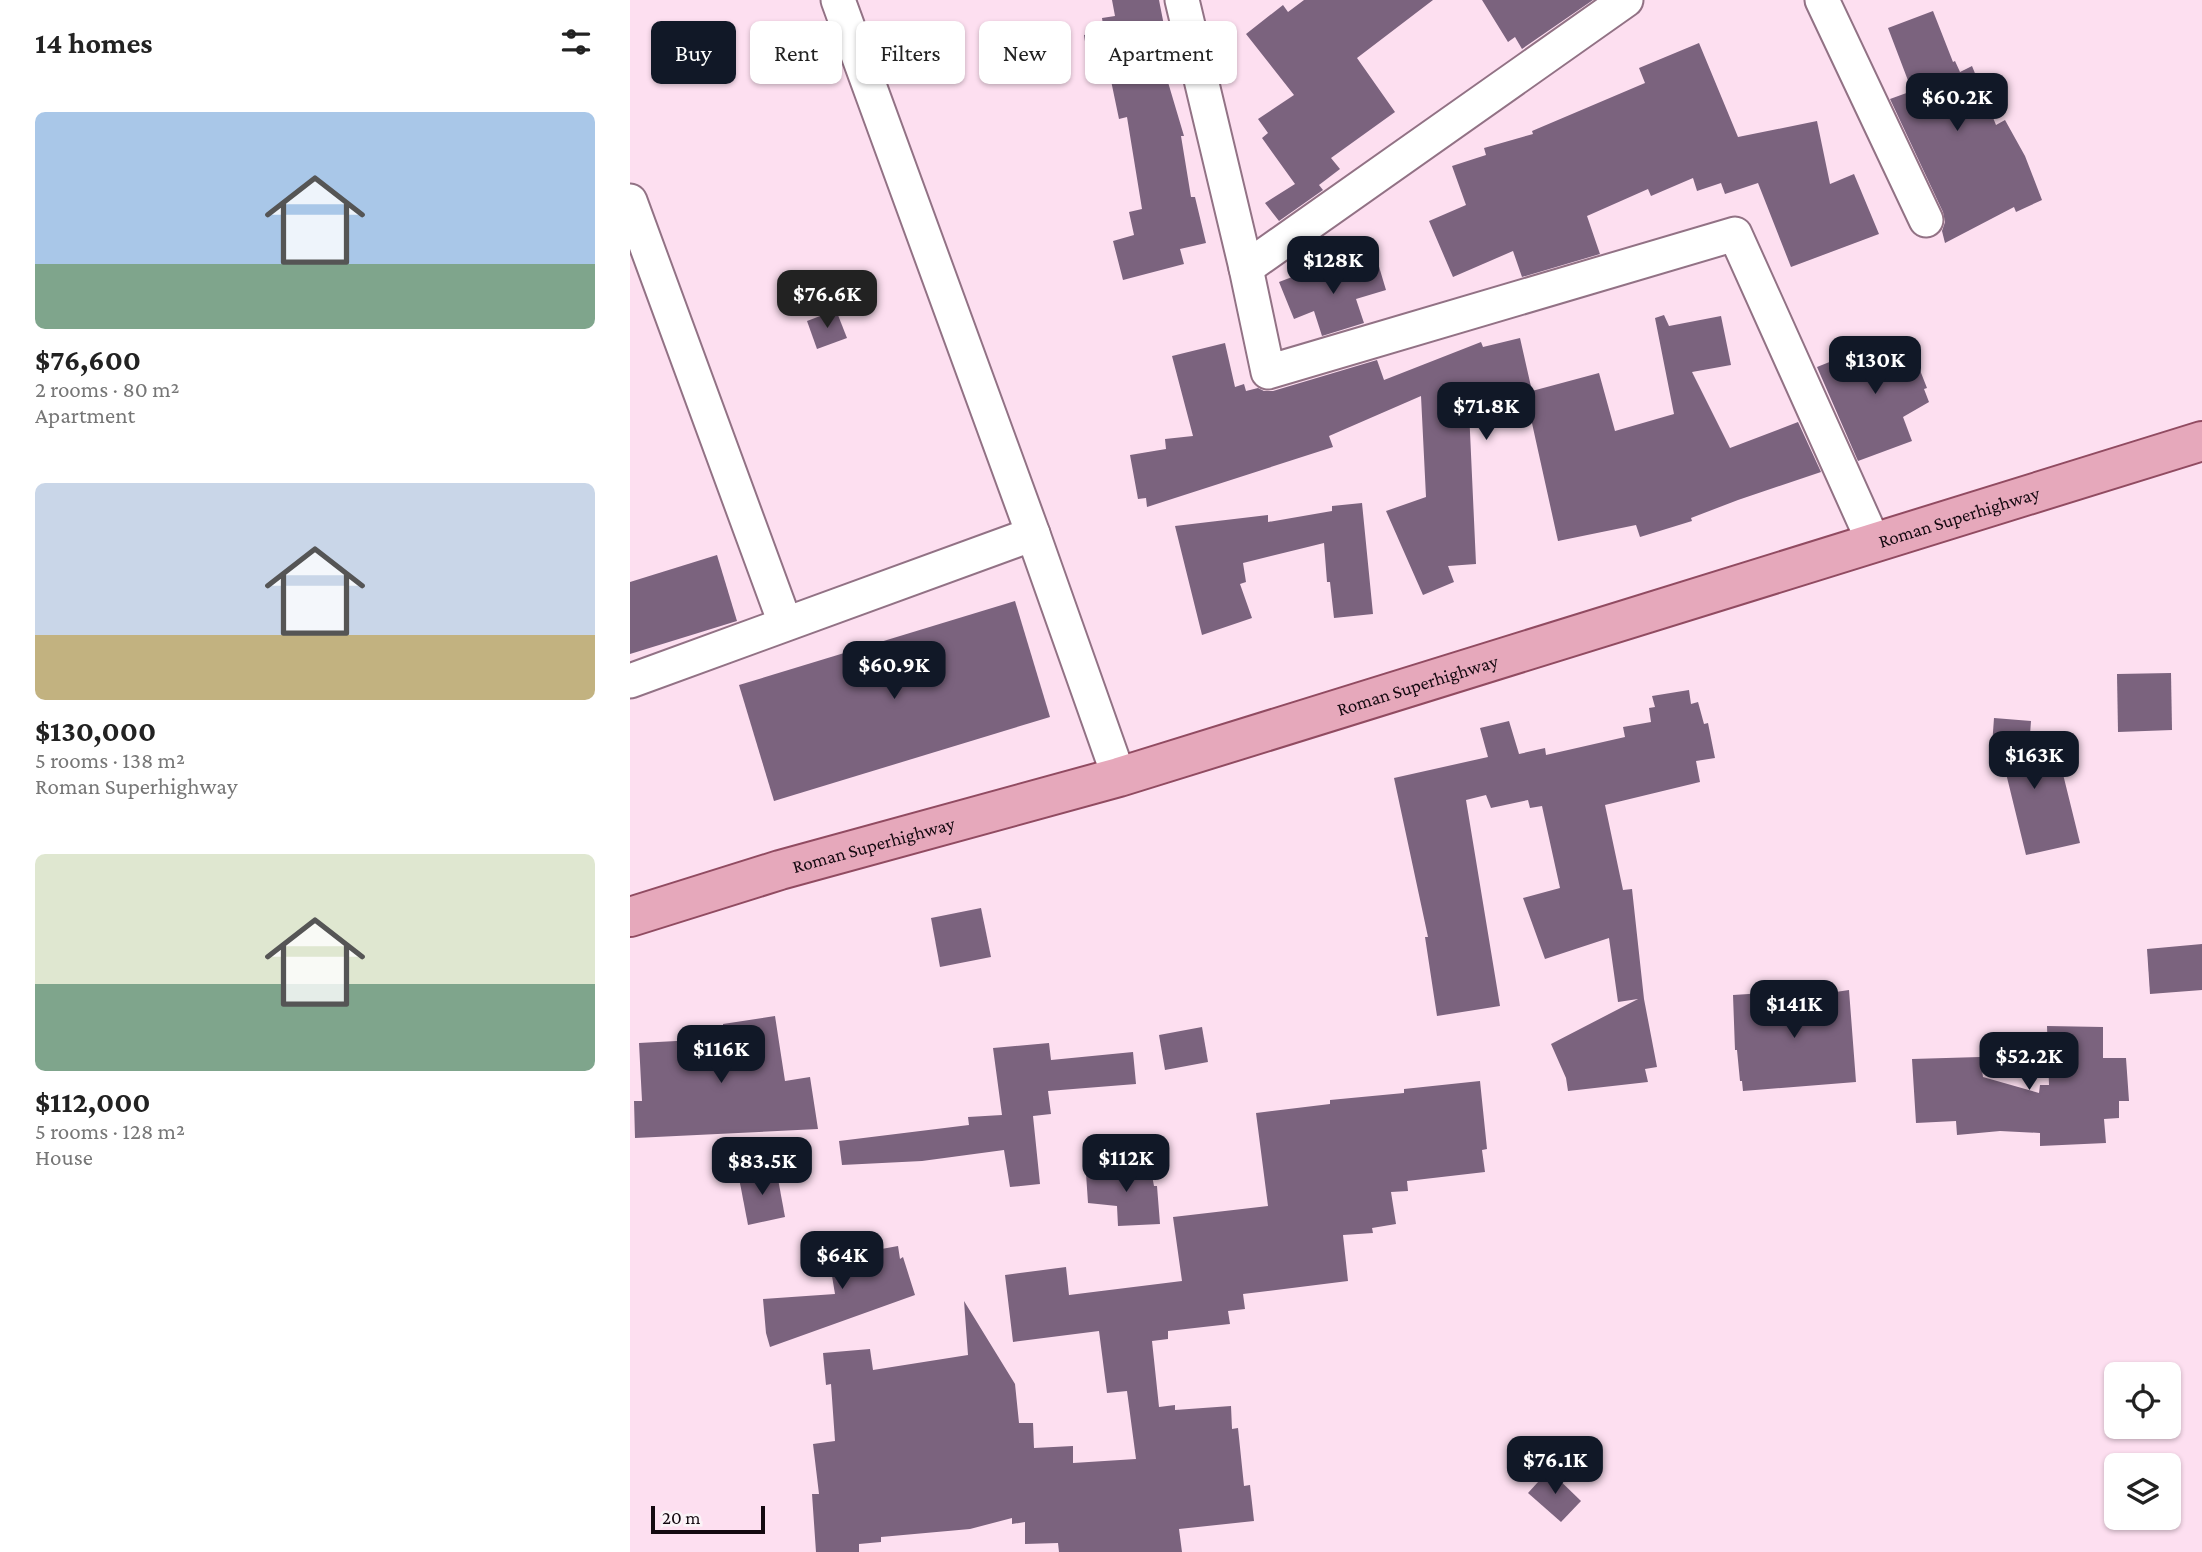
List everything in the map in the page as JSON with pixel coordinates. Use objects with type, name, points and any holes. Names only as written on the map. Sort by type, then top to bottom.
[{"type":"main road","name":"Roman Superhighway","points":[[630,917],[780,870],[1119,777],[2202,442]]},
{"type":"street","points":[[838,0],[1119,777]]},
{"type":"street","points":[[1246,268],[1626,0]]},
{"type":"street","points":[[1822,0],[1926,220]]},
{"type":"street","points":[[1193,5],[1268,372],[1735,234],[1874,543]]},
{"type":"street","points":[[630,201],[785,624]]},
{"type":"street","points":[[630,681],[1033,534]]},
{"type":"building","points":[[1112,0],[1159,0],[1163,21],[1102,21],[1102,18],[1115,16]]},
{"type":"building","points":[[1304,0],[1433,0],[1357,58],[1395,112],[1331,158],[1340,169],[1319,185],[1323,190],[1279,221],[1265,203],[1295,184],[1262,138],[1268,133],[1258,119],[1294,95],[1246,34],[1283,5],[1288,12]]},
{"type":"building","points":[[1482,0],[1593,0],[1522,49],[1515,37],[1508,42]]},
{"type":"building","points":[[1933,11],[1953,62],[1955,61],[1960,72],[1972,66],[1996,125],[2005,120],[2025,156],[2042,200],[2016,212],[2014,207],[1945,243],[1942,231],[1945,222],[1943,212],[1890,99],[1912,91],[1888,28]]},
{"type":"building","points":[[1699,43],[1738,137],[1817,121],[1830,184],[1854,174],[1879,234],[1791,267],[1758,183],[1725,194],[1721,183],[1697,191],[1693,178],[1651,196],[1648,189],[1587,216],[1600,254],[1522,277],[1513,251],[1453,277],[1429,221],[1466,205],[1452,166],[1486,155],[1484,148],[1533,134],[1532,131],[1645,83],[1639,68]]},
{"type":"building","points":[[1112,84],[1169,84],[1184,136],[1181,136],[1191,197],[1195,197],[1206,243],[1180,249],[1184,264],[1123,280],[1113,241],[1134,235],[1129,212],[1142,209],[1127,117],[1119,119]]},
{"type":"building","points":[[1377,260],[1386,290],[1356,299],[1364,323],[1322,336],[1314,311],[1294,319],[1279,282],[1313,269],[1317,279]]},
{"type":"building","points":[[836,310],[847,338],[817,349],[807,321]]},
{"type":"building","points":[[1664,315],[1669,326],[1721,316],[1731,365],[1692,372],[1730,448],[1798,422],[1821,472],[1738,500],[1691,518],[1692,521],[1640,537],[1636,525],[1558,541],[1526,396],[1469,410],[1476,564],[1448,566],[1454,582],[1423,595],[1386,511],[1426,497],[1421,396],[1329,436],[1333,447],[1147,507],[1146,498],[1138,499],[1130,455],[1166,449],[1165,439],[1193,436],[1172,356],[1225,343],[1235,387],[1244,384],[1246,391],[1258,388],[1273,391],[1377,360],[1384,380],[1481,342],[1483,347],[1520,338],[1532,391],[1599,373],[1615,431],[1674,414],[1655,318]]},
{"type":"building","points":[[1892,337],[1902,359],[1914,355],[1927,388],[1924,389],[1929,402],[1903,417],[1912,441],[1858,461],[1817,367]]},
{"type":"building","points":[[1362,503],[1373,614],[1334,618],[1330,582],[1327,582],[1324,543],[1243,563],[1246,582],[1240,584],[1252,618],[1202,635],[1175,526],[1268,515],[1268,522],[1332,511],[1332,506]]},
{"type":"building","points":[[717,555],[737,621],[630,654],[630,582]]},
{"type":"building","points":[[1015,601],[1050,717],[774,801],[739,685]]},
{"type":"building","points":[[2171,673],[2172,730],[2118,732],[2117,674]]},
{"type":"building","points":[[1689,690],[1691,704],[1698,702],[1704,724],[1708,723],[1715,758],[1696,761],[1700,782],[1605,805],[1623,890],[1632,889],[1644,999],[1657,1067],[1645,1069],[1648,1082],[1568,1091],[1566,1078],[1551,1044],[1638,999],[1618,1002],[1609,938],[1545,959],[1523,898],[1560,888],[1542,806],[1530,808],[1528,800],[1491,808],[1486,795],[1466,800],[1500,1006],[1437,1016],[1425,937],[1428,937],[1394,778],[1488,757],[1480,728],[1509,721],[1519,754],[1545,748],[1546,755],[1625,737],[1623,727],[1651,722],[1649,708],[1655,707],[1652,696]]},
{"type":"building","points":[[1994,718],[2031,721],[2027,775],[2061,766],[2080,843],[2026,855],[2003,761],[1991,760]]},
{"type":"building","points":[[981,908],[991,957],[940,967],[931,918]]},
{"type":"building","points":[[2202,944],[2202,990],[2150,994],[2147,949]]},
{"type":"building","points":[[1849,990],[1856,1082],[1743,1091],[1735,1050],[1733,995],[1782,992],[1782,1000]]},
{"type":"building","points":[[775,1016],[785,1081],[810,1077],[818,1129],[635,1138],[634,1101],[642,1101],[639,1043],[695,1040],[694,1029]]},
{"type":"building","points":[[2047,1026],[2103,1027],[2103,1058],[2126,1058],[2129,1101],[2119,1101],[2119,1118],[2104,1119],[2106,1143],[2040,1146],[2040,1133],[2000,1131],[1957,1135],[1956,1121],[1916,1123],[1912,1059],[1980,1057],[1983,1077],[2039,1093],[2040,1085],[2049,1085]]},
{"type":"building","points":[[1202,1027],[1208,1062],[1165,1070],[1159,1035]]},
{"type":"building","points":[[1049,1043],[1051,1060],[1133,1052],[1136,1084],[1048,1091],[1051,1114],[1033,1116],[1040,1184],[1010,1187],[1004,1150],[922,1161],[842,1165],[839,1141],[969,1125],[968,1117],[1002,1115],[993,1048]]},
{"type":"building","points":[[1480,1081],[1487,1149],[1482,1150],[1485,1172],[1407,1181],[1408,1191],[1391,1192],[1396,1224],[1372,1228],[1373,1233],[1343,1235],[1348,1281],[1243,1294],[1245,1309],[1228,1311],[1230,1324],[1168,1331],[1168,1339],[1152,1341],[1159,1407],[1175,1405],[1175,1410],[1231,1406],[1232,1429],[1238,1428],[1244,1486],[1250,1485],[1254,1521],[1179,1529],[1182,1552],[1059,1552],[1058,1543],[1025,1544],[1025,1522],[1012,1524],[1012,1518],[970,1529],[881,1537],[881,1542],[859,1544],[859,1552],[816,1552],[812,1494],[819,1494],[813,1444],[835,1441],[831,1384],[826,1385],[823,1353],[870,1349],[873,1370],[968,1355],[964,1301],[1015,1384],[1019,1423],[1033,1423],[1034,1448],[1073,1446],[1073,1463],[1136,1459],[1127,1391],[1107,1393],[1099,1331],[1013,1342],[1005,1275],[1066,1267],[1069,1295],[1182,1281],[1173,1217],[1268,1206],[1256,1113],[1330,1104],[1330,1100],[1404,1093],[1404,1089]]},
{"type":"building","points":[[1150,1165],[1154,1186],[1157,1186],[1160,1224],[1118,1226],[1117,1206],[1088,1203],[1086,1173]]},
{"type":"building","points":[[776,1168],[785,1217],[748,1225],[739,1178]]},
{"type":"building","points":[[863,1236],[865,1252],[898,1246],[900,1259],[903,1257],[915,1295],[770,1347],[763,1299],[835,1294],[826,1240]]},
{"type":"building","points":[[1549,1470],[1581,1501],[1561,1522],[1528,1493]]}]
